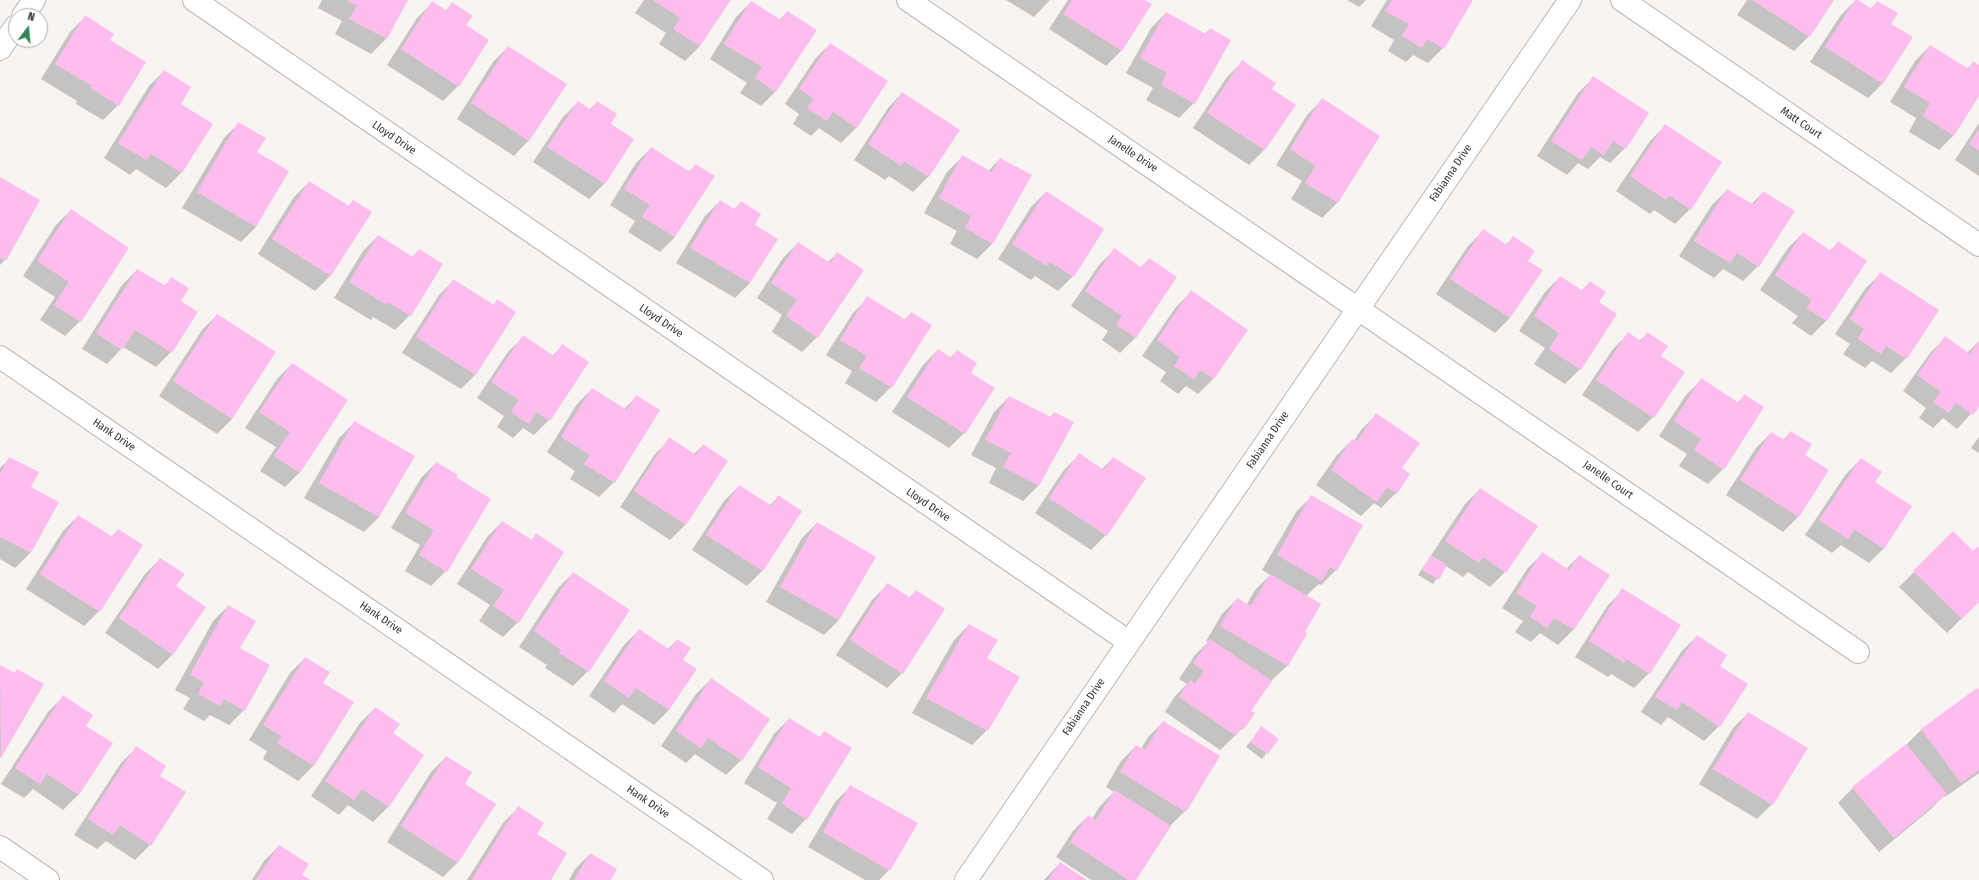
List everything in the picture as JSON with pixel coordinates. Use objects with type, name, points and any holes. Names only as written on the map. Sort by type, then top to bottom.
[{"type":"street","name":"Lloyd Drive","points":[[194,0],[1129,642]]},
{"type":"street","name":"Janelle Drive","points":[[908,0],[1358,309]]},
{"type":"street","name":"Fabianna Drive","points":[[966,880],[1570,0]]},
{"type":"street","name":"Matt Court","points":[[1622,0],[1979,245]]},
{"type":"street","points":[[0,49],[8,38]]},
{"type":"street","name":"Janelle Court","points":[[1358,309],[1858,652]]},
{"type":"street","name":"Hank Drive","points":[[0,357],[762,880]]},
{"type":"street","points":[[0,847],[48,880]]},
{"type":"building","points":[[346,0],[408,0],[387,39],[349,19],[357,6]]},
{"type":"building","points":[[653,0],[731,0],[700,46],[673,29],[680,18]]},
{"type":"building","points":[[1072,0],[1145,0],[1152,4],[1122,51],[1063,14]]},
{"type":"building","points":[[1392,0],[1473,0],[1444,49],[1427,39],[1422,48],[1402,36],[1409,24],[1385,11]]},
{"type":"building","points":[[1752,0],[1834,0],[1810,37]]},
{"type":"building","points":[[1855,0],[1858,0],[1872,9],[1877,1],[1898,13],[1891,24],[1913,37],[1883,84],[1825,47]]},
{"type":"building","points":[[432,1],[447,11],[452,2],[473,16],[466,25],[489,40],[459,87],[401,49]]},
{"type":"building","points":[[751,1],[781,20],[787,11],[817,30],[776,92],[755,78],[762,67],[724,44]]},
{"type":"building","points":[[1166,12],[1206,34],[1210,28],[1231,40],[1195,104],[1161,85],[1167,73],[1140,58]]},
{"type":"building","points":[[85,15],[114,34],[110,40],[146,62],[119,106],[90,88],[92,86],[55,64]]},
{"type":"building","points":[[830,43],[888,81],[857,128],[833,112],[827,121],[807,108],[814,99],[799,89]]},
{"type":"building","points":[[1930,45],[1969,69],[1973,61],[1979,65],[1979,96],[1954,136],[1923,116],[1930,103],[1904,87]]},
{"type":"building","points":[[508,46],[567,84],[529,141],[471,103]]},
{"type":"building","points":[[1242,60],[1276,83],[1272,89],[1296,105],[1265,150],[1207,113]]},
{"type":"building","points":[[164,70],[191,87],[181,104],[213,124],[182,173],[151,154],[146,160],[118,143]]},
{"type":"building","points":[[1593,76],[1649,113],[1626,149],[1613,141],[1604,155],[1591,147],[1582,160],[1551,141]]},
{"type":"building","points":[[902,92],[960,130],[929,177],[904,161],[901,166],[868,144]]},
{"type":"building","points":[[1322,98],[1380,136],[1338,203],[1305,183],[1316,166],[1290,149]]},
{"type":"building","points":[[578,101],[591,110],[597,101],[617,114],[611,124],[634,139],[605,184],[547,147]]},
{"type":"building","points":[[238,122],[266,138],[257,152],[289,171],[256,227],[197,192]]},
{"type":"building","points":[[1665,124],[1722,162],[1691,210],[1669,195],[1666,200],[1630,176]]},
{"type":"building","points":[[1979,129],[1979,151],[1969,144]]},
{"type":"building","points":[[651,147],[690,172],[695,164],[715,176],[675,237],[642,217],[650,205],[624,189]]},
{"type":"building","points":[[962,155],[992,172],[1000,158],[1032,175],[993,244],[965,228],[971,216],[939,198]]},
{"type":"building","points":[[0,177],[40,200],[6,261],[0,257]]},
{"type":"building","points":[[309,181],[349,206],[353,200],[372,212],[331,276],[272,239]]},
{"type":"building","points":[[1727,189],[1754,205],[1763,191],[1795,211],[1759,267],[1737,253],[1730,263],[1694,241]]},
{"type":"building","points":[[1046,191],[1104,229],[1074,277],[1050,262],[1047,266],[1012,244]]},
{"type":"building","points":[[720,200],[736,210],[741,201],[761,214],[755,225],[778,239],[750,283],[690,248]]},
{"type":"building","points":[[71,209],[129,248],[81,322],[54,305],[69,282],[37,261]]},
{"type":"building","points":[[1483,229],[1507,245],[1513,236],[1535,251],[1528,261],[1543,270],[1510,318],[1450,279]]},
{"type":"building","points":[[1803,232],[1831,251],[1838,241],[1867,261],[1827,321],[1806,308],[1812,300],[1775,275]]},
{"type":"building","points":[[378,235],[413,257],[419,249],[443,264],[411,316],[388,302],[387,305],[349,282]]},
{"type":"building","points":[[798,242],[830,263],[837,252],[864,270],[818,338],[786,316],[797,300],[771,283]]},
{"type":"building","points":[[1114,248],[1142,268],[1149,258],[1177,277],[1136,338],[1116,325],[1122,316],[1085,291]]},
{"type":"building","points":[[137,269],[166,286],[171,277],[189,288],[181,301],[198,312],[172,353],[135,330],[122,350],[96,333]]},
{"type":"building","points":[[1880,272],[1939,310],[1907,359],[1886,346],[1881,354],[1858,339],[1864,329],[1850,319]]},
{"type":"building","points":[[1560,276],[1583,291],[1590,281],[1606,292],[1599,302],[1617,314],[1581,370],[1549,349],[1559,333],[1534,316]]},
{"type":"building","points":[[453,279],[494,305],[497,299],[516,312],[476,375],[416,337]]},
{"type":"building","points":[[1191,290],[1248,330],[1214,379],[1200,370],[1194,379],[1174,366],[1180,357],[1157,340]]},
{"type":"building","points":[[867,296],[906,320],[911,312],[932,325],[892,388],[859,368],[867,356],[840,340]]},
{"type":"building","points":[[217,314],[276,352],[232,419],[173,381]]},
{"type":"building","points":[[1628,332],[1641,341],[1647,332],[1668,346],[1661,356],[1685,372],[1654,418],[1596,380]]},
{"type":"building","points":[[523,335],[554,356],[562,344],[589,362],[550,421],[536,412],[529,424],[511,412],[519,400],[491,382]]},
{"type":"building","points":[[1945,336],[1970,354],[1979,341],[1979,407],[1973,415],[1956,403],[1949,413],[1933,402],[1941,392],[1917,375]]},
{"type":"building","points":[[938,349],[952,358],[957,350],[977,363],[971,373],[995,388],[965,434],[907,397]]},
{"type":"building","points":[[292,363],[348,400],[300,473],[274,456],[290,432],[259,412]]},
{"type":"building","points":[[1701,378],[1739,403],[1744,394],[1764,407],[1724,470],[1694,450],[1701,439],[1674,421]]},
{"type":"building","points":[[592,388],[627,410],[636,395],[660,410],[615,483],[584,464],[590,455],[561,437]]},
{"type":"building","points":[[1009,396],[1051,417],[1054,412],[1074,422],[1039,486],[1003,467],[1011,453],[985,440]]},
{"type":"building","points":[[1376,413],[1420,443],[1402,468],[1410,474],[1397,494],[1387,487],[1377,502],[1331,470],[1352,439],[1357,441]]},
{"type":"building","points":[[354,421],[415,456],[379,517],[319,483]]},
{"type":"building","points":[[1790,431],[1812,444],[1805,455],[1829,470],[1799,517],[1740,480],[1771,432],[1785,440]]},
{"type":"building","points":[[669,437],[696,455],[703,444],[728,461],[686,525],[634,491]]},
{"type":"building","points":[[1079,453],[1104,470],[1113,457],[1146,478],[1107,536],[1049,498]]},
{"type":"building","points":[[9,457],[39,472],[31,487],[59,502],[31,553],[0,537],[0,474]]},
{"type":"building","points":[[1861,458],[1882,472],[1875,482],[1912,506],[1884,549],[1854,529],[1848,539],[1819,520]]},
{"type":"building","points":[[436,462],[458,475],[456,477],[491,499],[447,572],[419,555],[434,530],[405,513]]},
{"type":"building","points":[[739,485],[772,506],[778,495],[802,511],[763,571],[706,535]]},
{"type":"building","points":[[1480,488],[1538,526],[1506,573],[1483,557],[1479,563],[1445,541]]},
{"type":"building","points":[[1311,495],[1363,525],[1337,571],[1330,567],[1322,581],[1277,555]]},
{"type":"building","points":[[78,515],[113,537],[118,529],[143,545],[100,612],[40,574]]},
{"type":"building","points":[[502,521],[532,540],[536,533],[564,552],[519,623],[493,606],[504,590],[471,569]]},
{"type":"building","points":[[817,522],[876,557],[839,620],[780,587]]},
{"type":"building","points":[[1953,531],[1973,551],[1978,546],[1979,548],[1979,602],[1962,619],[1913,571]]},
{"type":"building","points":[[1542,552],[1569,570],[1579,555],[1610,575],[1574,630],[1554,618],[1547,628],[1530,617],[1537,606],[1516,593]]},
{"type":"building","points":[[1431,555],[1447,565],[1439,580],[1422,570]]},
{"type":"building","points":[[160,558],[185,574],[176,586],[206,607],[173,655],[119,618]]},
{"type":"building","points":[[573,572],[630,610],[589,672],[559,653],[561,650],[534,631]]},
{"type":"building","points":[[1270,574],[1321,604],[1305,632],[1307,634],[1288,666],[1220,626],[1237,598],[1251,606]]},
{"type":"building","points":[[887,583],[911,598],[916,590],[945,609],[903,674],[850,640]]},
{"type":"building","points":[[1622,588],[1681,625],[1650,674],[1626,659],[1624,663],[1589,641]]},
{"type":"building","points":[[228,605],[256,621],[240,648],[270,665],[245,711],[224,699],[220,706],[198,694],[204,682],[190,675]]},
{"type":"building","points":[[969,624],[998,640],[987,658],[1020,677],[988,731],[926,698]]},
{"type":"building","points":[[639,629],[670,650],[677,639],[691,648],[683,660],[697,669],[669,710],[636,688],[629,698],[604,681]]},
{"type":"building","points":[[1697,635],[1727,655],[1720,666],[1748,684],[1720,727],[1682,702],[1677,710],[1655,697]]},
{"type":"building","points":[[1210,639],[1272,681],[1251,711],[1255,713],[1244,729],[1242,727],[1236,736],[1179,697],[1190,680],[1195,684],[1204,671],[1193,663]]},
{"type":"building","points":[[305,657],[330,672],[323,683],[354,702],[314,766],[277,743],[282,736],[263,725]]},
{"type":"building","points":[[0,665],[15,673],[17,669],[44,684],[1,758]]},
{"type":"building","points":[[711,678],[770,719],[742,761],[708,738],[701,748],[676,731]]},
{"type":"building","points":[[1977,688],[1979,690],[1979,770],[1961,783],[1921,729]]},
{"type":"building","points":[[63,695],[93,715],[86,726],[113,743],[79,795],[47,774],[40,784],[15,768]]},
{"type":"building","points":[[375,707],[400,724],[393,733],[424,755],[389,807],[362,789],[354,800],[325,781]]},
{"type":"building","points":[[1748,712],[1808,748],[1773,805],[1713,769]]},
{"type":"building","points":[[789,718],[820,737],[824,731],[852,748],[807,820],[782,804],[791,788],[758,767]]},
{"type":"building","points":[[1163,721],[1220,756],[1186,812],[1120,772],[1136,745],[1145,750]]},
{"type":"building","points":[[1261,726],[1279,739],[1268,754],[1250,742]]},
{"type":"building","points":[[1906,744],[1947,794],[1894,838],[1852,787]]},
{"type":"building","points":[[136,746],[166,766],[160,776],[186,792],[151,846],[120,825],[113,835],[88,819]]},
{"type":"building","points":[[446,756],[472,772],[465,784],[496,804],[458,863],[401,826]]},
{"type":"building","points":[[850,785],[918,823],[890,871],[823,832]]},
{"type":"building","points":[[1115,790],[1171,826],[1136,880],[1129,880],[1070,842],[1088,815],[1096,820]]},
{"type":"building","points":[[518,806],[544,823],[537,834],[567,853],[551,880],[472,879]]},
{"type":"building","points":[[279,845],[309,864],[302,875],[311,880],[256,880]]},
{"type":"building","points":[[590,853],[617,869],[611,880],[574,880]]},
{"type":"building","points":[[1060,862],[1087,880],[1048,880]]}]
